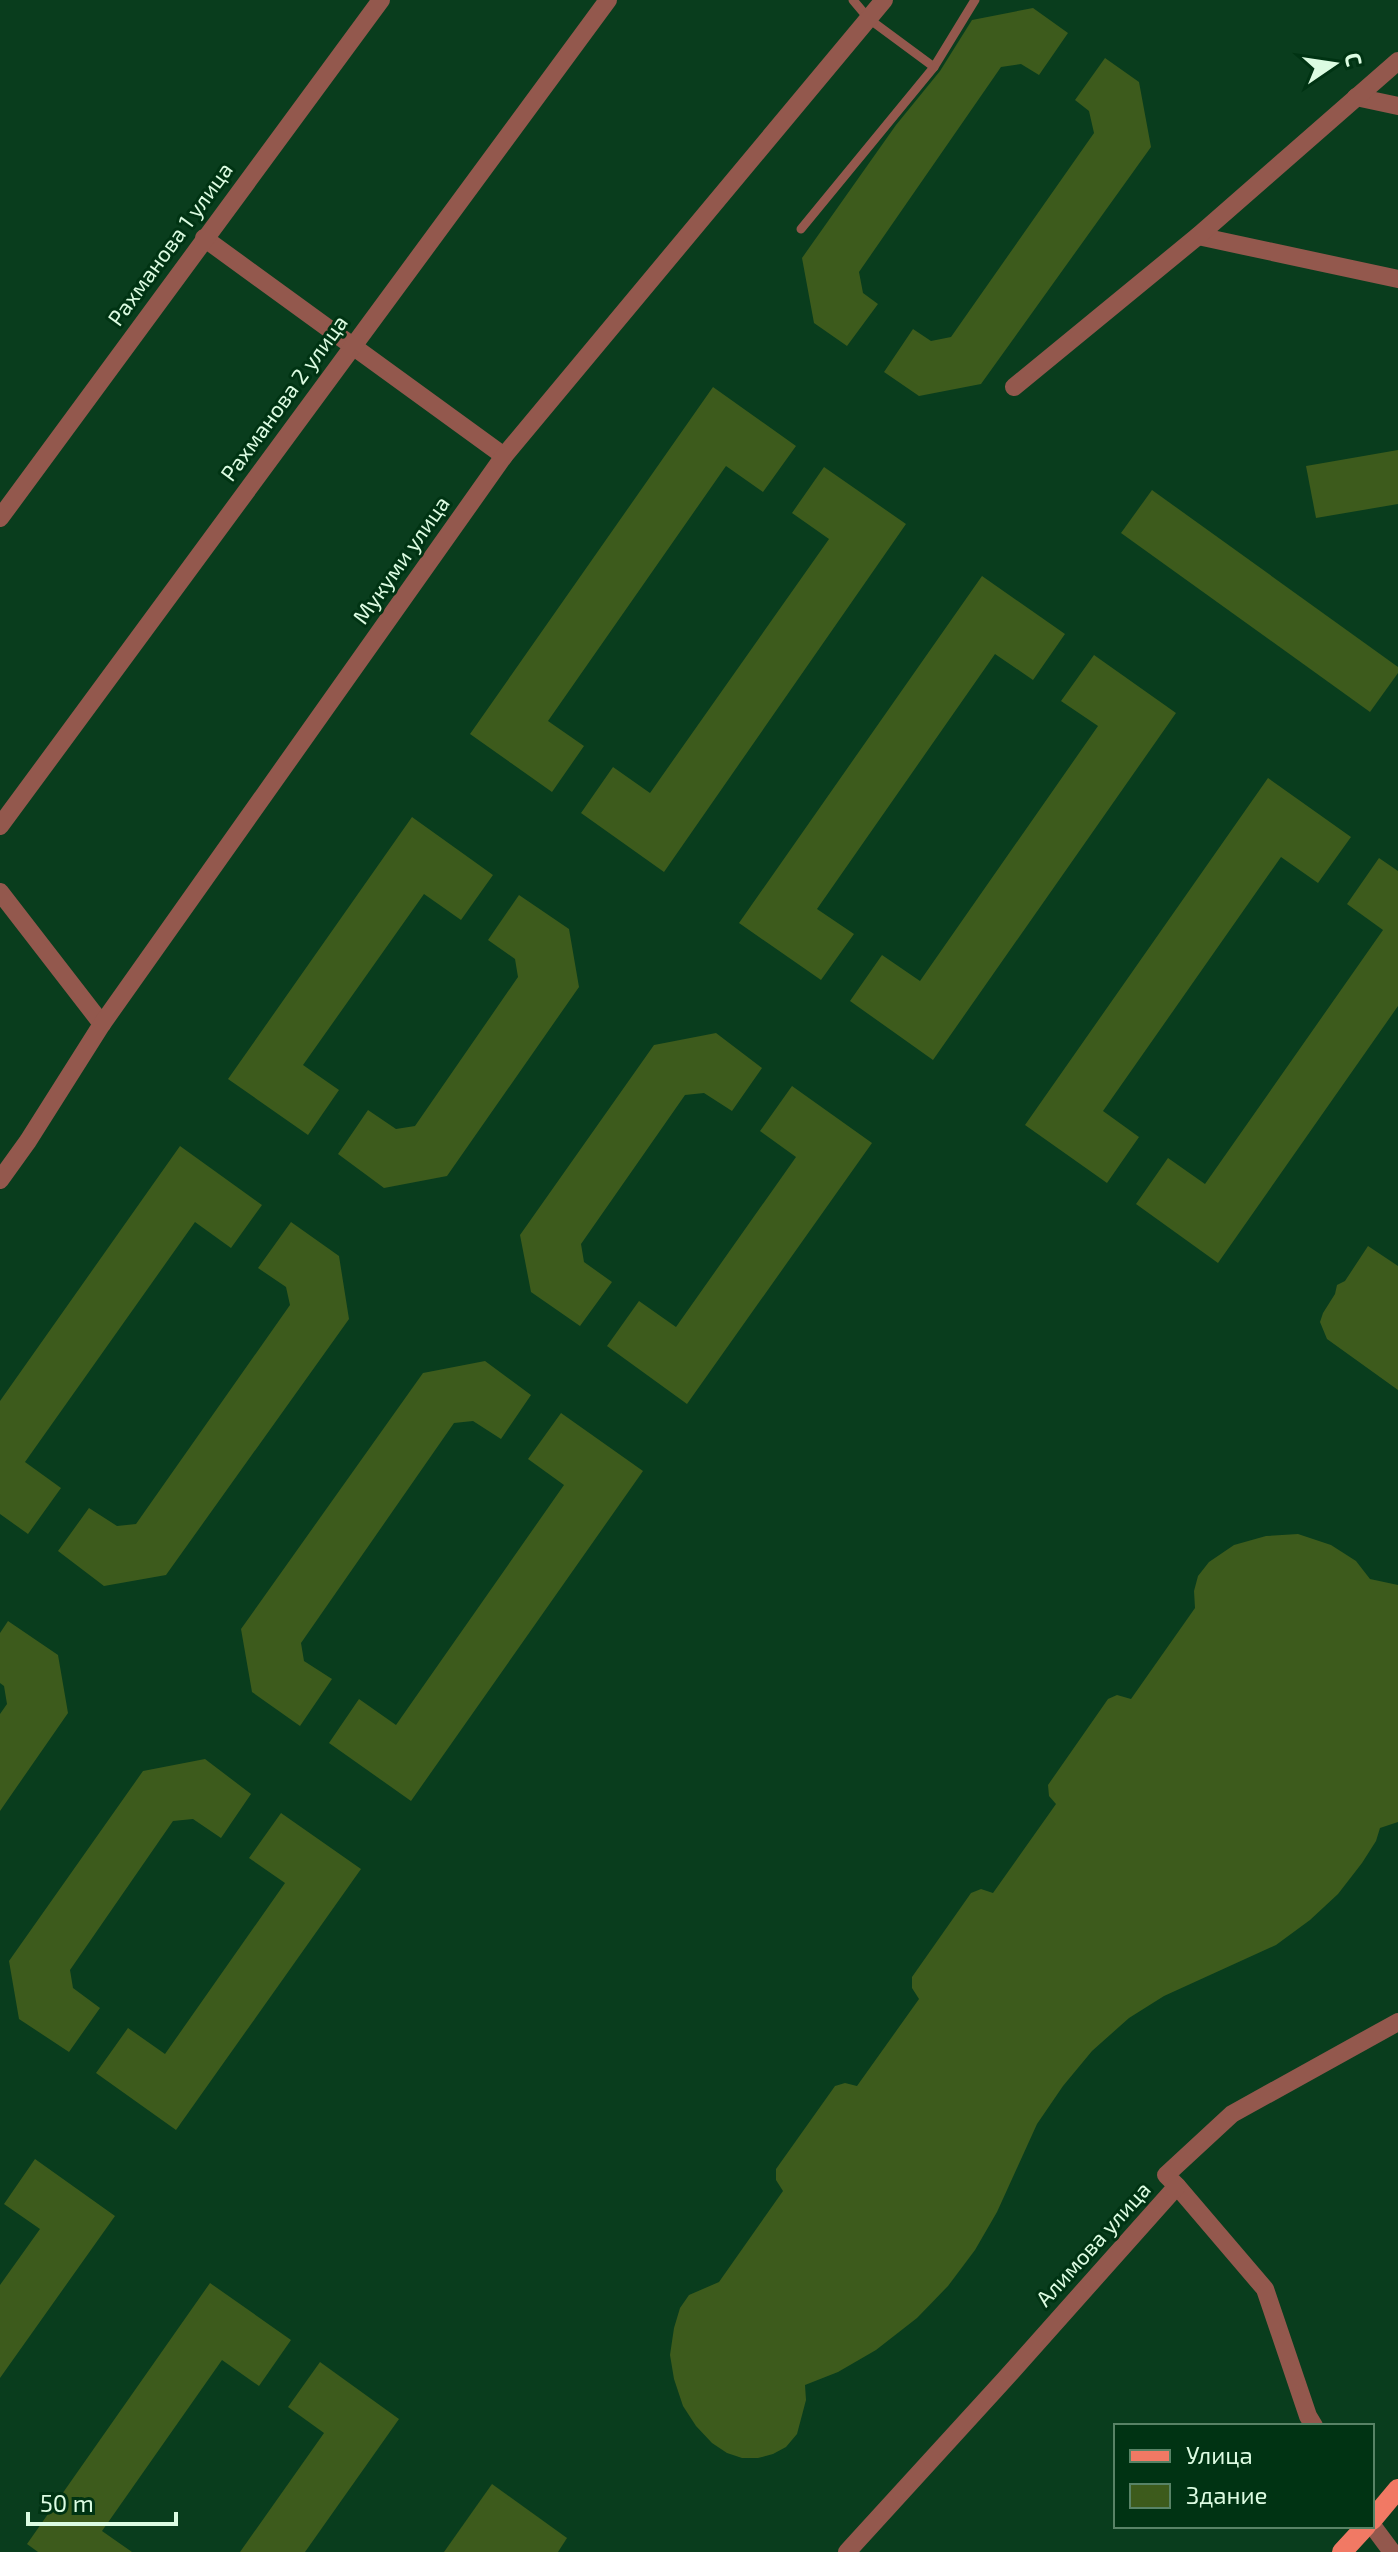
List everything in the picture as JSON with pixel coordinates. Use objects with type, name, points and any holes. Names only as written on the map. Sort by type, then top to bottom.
[{"type":"main road","points":[[1374,2519],[1398,2489]]},
{"type":"main road","points":[[1342,2552],[1366,2528]]},
{"type":"street","name":"Рахманова 1 улица","points":[[0,518],[381,0]]},
{"type":"street","name":"Рахманова 2 улица","points":[[0,826],[608,0]]},
{"type":"street","name":"Мукуми улица","points":[[0,1180],[102,1024],[504,456],[884,0]]},
{"type":"street","points":[[1014,387],[1198,236],[1398,61]]},
{"type":"street","points":[[1356,97],[1398,106]]},
{"type":"street","points":[[1198,236],[1398,279]]},
{"type":"street","points":[[204,238],[504,456]]},
{"type":"street","points":[[0,892],[102,1024]]},
{"type":"street","name":"Алимова улица","points":[[847,2552],[1177,2186],[1166,2175],[1232,2114],[1398,2022]]},
{"type":"street","points":[[1177,2186],[1265,2289],[1313,2424]]},
{"type":"street","points":[[1373,2528],[1392,2552]]},
{"type":"lane","points":[[853,0],[869,19],[934,67]]},
{"type":"lane","points":[[801,229],[934,67],[975,0]]},
{"type":"building","points":[[1033,8],[1068,33],[1039,75],[1021,64],[1001,67],[859,272],[863,293],[878,304],[847,346],[814,323],[802,258],[896,125],[940,71],[972,20]]},
{"type":"building","points":[[1105,58],[1139,82],[1151,147],[981,384],[919,396],[884,372],[913,329],[931,341],[951,337],[1094,133],[1089,111],[1075,100]]},
{"type":"building","points":[[713,387],[796,446],[763,492],[726,466],[548,721],[584,746],[552,792],[470,734]]},
{"type":"building","points":[[1398,450],[1398,504],[1316,518],[1306,466]]},
{"type":"building","points":[[824,467],[906,524],[664,872],[581,813],[613,767],[650,793],[829,539],[792,513]]},
{"type":"building","points":[[1152,490],[1398,667],[1398,673],[1370,712],[1121,533]]},
{"type":"building","points":[[982,576],[1065,634],[1033,680],[995,654],[817,909],[854,934],[821,980],[739,923]]},
{"type":"building","points":[[1094,655],[1176,713],[933,1060],[850,1001],[882,955],[920,981],[1098,726],[1061,701]]},
{"type":"building","points":[[1268,778],[1351,837],[1318,883],[1281,857],[1103,1111],[1139,1137],[1107,1183],[1025,1125]]},
{"type":"building","points":[[412,817],[493,875],[461,920],[424,894],[303,1065],[339,1090],[308,1135],[228,1079]]},
{"type":"building","points":[[1379,858],[1398,871],[1398,1006],[1218,1263],[1136,1204],[1168,1158],[1205,1184],[1383,930],[1347,904]]},
{"type":"building","points":[[519,895],[569,929],[579,987],[447,1176],[384,1188],[338,1154],[368,1110],[396,1129],[415,1126],[518,977],[515,959],[488,940]]},
{"type":"building","points":[[716,1033],[762,1068],[732,1111],[704,1093],[685,1095],[581,1244],[584,1262],[612,1282],[580,1326],[531,1292],[520,1235],[654,1045]]},
{"type":"building","points":[[792,1086],[872,1143],[687,1404],[607,1346],[639,1301],[676,1327],[796,1157],[760,1131]]},
{"type":"building","points":[[180,1146],[262,1205],[231,1248],[195,1222],[25,1462],[61,1488],[28,1534],[0,1514],[0,1401]]},
{"type":"building","points":[[291,1222],[339,1256],[349,1319],[166,1575],[104,1586],[58,1551],[89,1508],[117,1526],[136,1524],[290,1305],[286,1287],[258,1268]]},
{"type":"building","points":[[1368,1246],[1398,1266],[1398,1390],[1327,1339],[1320,1322],[1337,1285],[1345,1281]]},
{"type":"building","points":[[485,1361],[531,1395],[501,1439],[473,1421],[454,1423],[301,1643],[304,1661],[332,1679],[300,1726],[252,1692],[241,1629],[423,1373]]},
{"type":"building","points":[[561,1413],[643,1471],[411,1801],[329,1743],[359,1699],[396,1725],[564,1485],[528,1459]]},
{"type":"building","points":[[1298,1534],[1331,1545],[1356,1561],[1370,1579],[1398,1585],[1398,1822],[1380,1828],[1362,1863],[1338,1894],[1310,1920],[1276,1945],[1164,1996],[1129,2018],[1092,2051],[1037,2124],[997,2212],[975,2250],[948,2286],[917,2318],[876,2350],[838,2372],[805,2385],[806,2400],[797,2434],[786,2447],[758,2458],[742,2458],[727,2453],[696,2426],[683,2406],[674,2379],[670,2355],[680,2308],[689,2295],[719,2282],[783,2191],[776,2180],[776,2169],[835,2086],[845,2083],[857,2086],[919,1999],[912,1988],[912,1977],[971,1893],[981,1889],[993,1893],[1056,1804],[1049,1796],[1048,1785],[1108,1699],[1117,1695],[1131,1699],[1195,1608],[1194,1591],[1198,1576],[1209,1562],[1234,1545],[1266,1536]]},
{"type":"building","points":[[8,1621],[58,1655],[68,1713],[0,1811],[0,1714],[7,1704],[4,1686],[0,1683],[0,1633]]},
{"type":"building","points":[[205,1759],[251,1794],[221,1838],[193,1819],[173,1821],[70,1970],[73,1988],[100,2008],[69,2052],[19,2019],[9,1961],[143,1771]]},
{"type":"building","points":[[281,1813],[361,1869],[176,2130],[96,2073],[128,2028],[165,2054],[285,1883],[249,1858]]},
{"type":"building","points":[[35,2159],[115,2216],[0,2378],[0,2285],[40,2229],[4,2204]]},
{"type":"building","points":[[210,2283],[291,2340],[259,2386],[222,2360],[102,2531],[132,2552],[38,2552],[27,2544]]},
{"type":"building","points":[[320,2362],[399,2419],[305,2552],[240,2552],[324,2433],[288,2407]]},
{"type":"building","points":[[492,2484],[567,2538],[558,2552],[444,2552]]}]
